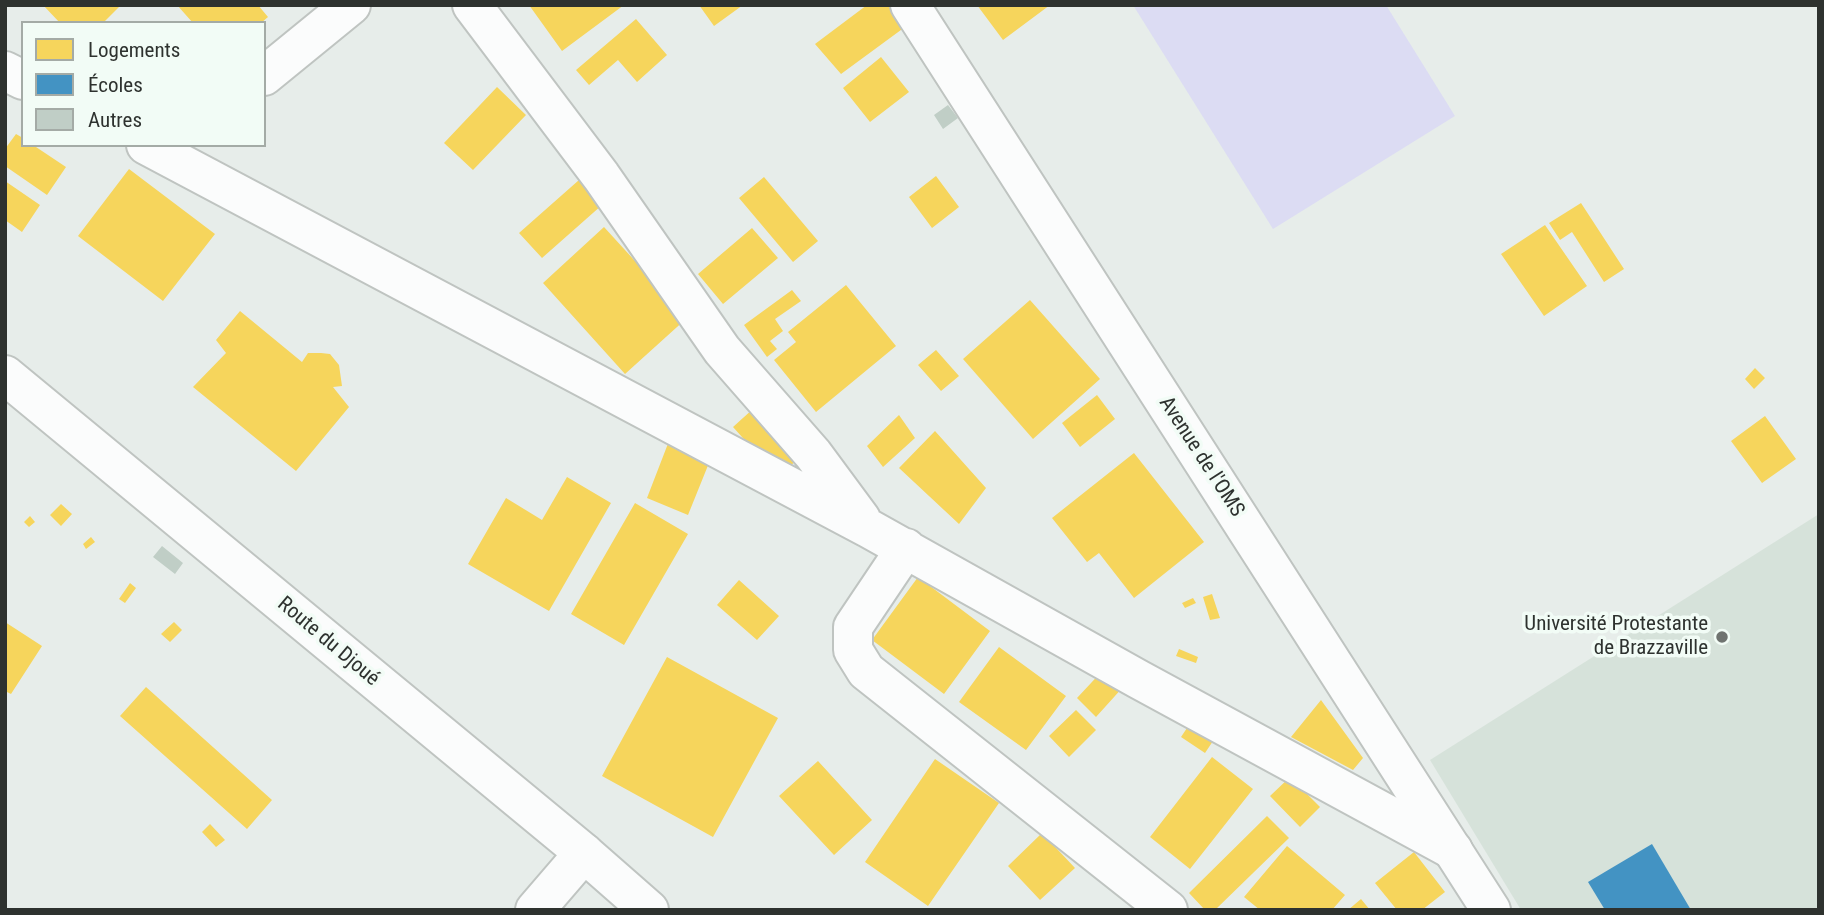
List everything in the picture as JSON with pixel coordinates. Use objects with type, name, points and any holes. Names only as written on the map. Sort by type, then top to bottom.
[{"type":"street","points":[[266,74],[351,5]]},
{"type":"street","points":[[472,5],[601,176],[722,350],[813,454],[868,528]]},
{"type":"street","name":"Avenue de l'OMS","points":[[910,5],[1491,910]]},
{"type":"street","points":[[5,71],[21,78]]},
{"type":"street","points":[[164,149],[906,548],[1138,679],[1453,850]]},
{"type":"street","name":"Route du Djoué","points":[[5,375],[584,853],[649,910]]},
{"type":"street","points":[[906,548],[853,627],[853,650],[866,671],[1168,910]]},
{"type":"street","points":[[535,910],[584,853]]},
{"type":"shaded area","points":[[1133,5],[1386,5],[1455,116],[1273,229]]},
{"type":"shaded area","name":"Université Protestante de Brazzaville","points":[[1819,514],[1819,910],[1521,910],[1430,760]]},
{"type":"building: Logements","points":[[43,5],[121,5],[105,21],[58,21]]},
{"type":"building: Logements","points":[[177,5],[258,5],[268,17],[263,21],[191,21]]},
{"type":"building: Logements","points":[[529,5],[624,5],[562,51]]},
{"type":"building: Logements","points":[[699,5],[743,5],[714,26]]},
{"type":"building: Logements","points":[[867,5],[889,5],[905,27],[841,74],[815,44]]},
{"type":"building: Logements","points":[[977,5],[1050,5],[1003,40]]},
{"type":"building: Logements","points":[[636,19],[667,55],[637,82],[618,60],[589,85],[576,70]]},
{"type":"building: Logements","points":[[881,57],[909,92],[870,122],[843,88]]},
{"type":"building: Logements","points":[[497,87],[526,115],[473,170],[444,143]]},
{"type":"building: Logements","points":[[16,134],[21,137],[21,147],[36,147],[66,167],[47,195],[5,166],[5,149]]},
{"type":"building: Logements","points":[[129,169],[215,234],[163,301],[78,236]]},
{"type":"building: Logements","points":[[936,176],[959,207],[932,228],[909,197]]},
{"type":"building: Logements","points":[[764,177],[818,241],[793,262],[739,198]]},
{"type":"building: Logements","points":[[579,180],[602,205],[542,258],[519,233]]},
{"type":"building: Logements","points":[[5,181],[40,205],[22,232],[5,220]]},
{"type":"building: Logements","points":[[1581,203],[1624,269],[1604,282],[1572,232],[1560,240],[1549,223]]},
{"type":"building: Logements","points":[[1545,225],[1587,286],[1544,316],[1501,254]]},
{"type":"building: Logements","points":[[604,227],[687,318],[625,374],[543,283]]},
{"type":"building: Logements","points":[[752,228],[778,258],[723,304],[698,274]]},
{"type":"building: Logements","points":[[846,285],[896,346],[816,412],[774,360],[796,342],[788,332]]},
{"type":"building: Logements","points":[[792,290],[801,301],[775,319],[783,331],[770,341],[777,349],[767,357],[744,325]]},
{"type":"building: Logements","points":[[1030,300],[1100,379],[1033,439],[963,359]]},
{"type":"building: Logements","points":[[240,311],[302,362],[308,353],[321,353],[330,354],[339,365],[342,386],[333,387],[349,407],[296,471],[193,387],[226,353],[216,340]]},
{"type":"building: Logements","points":[[936,350],[959,376],[941,391],[918,365]]},
{"type":"building: Logements","points":[[1755,368],[1765,378],[1754,389],[1745,379]]},
{"type":"building: Logements","points":[[1097,395],[1115,419],[1080,447],[1062,423]]},
{"type":"building: Logements","points":[[754,408],[799,458],[778,477],[733,427]]},
{"type":"building: Logements","points":[[899,415],[915,438],[883,467],[867,446]]},
{"type":"building: Logements","points":[[1765,416],[1796,459],[1762,483],[1731,441]]},
{"type":"building: Logements","points":[[935,431],[986,488],[959,524],[899,468]]},
{"type":"building: Logements","points":[[669,441],[711,458],[688,515],[647,498]]},
{"type":"building: Logements","points":[[1134,453],[1204,542],[1134,598],[1099,553],[1087,562],[1052,518]]},
{"type":"building: Logements","points":[[567,477],[611,503],[549,611],[468,564],[506,498],[542,520]]},
{"type":"building: Logements","points":[[635,503],[688,534],[624,645],[571,614]]},
{"type":"building: Logements","points":[[61,504],[72,514],[61,526],[50,515]]},
{"type":"building: Logements","points":[[30,516],[35,522],[29,527],[24,522]]},
{"type":"building: Logements","points":[[91,537],[95,542],[86,549],[83,544]]},
{"type":"building: Logements","points":[[918,577],[990,631],[944,694],[872,640]]},
{"type":"building: Logements","points":[[739,580],[779,616],[757,640],[717,605]]},
{"type":"building: Logements","points":[[130,583],[136,588],[125,603],[119,599]]},
{"type":"building: Logements","points":[[1212,594],[1220,618],[1210,620],[1203,597]]},
{"type":"building: Logements","points":[[1193,598],[1196,603],[1185,608],[1182,603]]},
{"type":"building: Logements","points":[[5,622],[42,646],[11,694],[5,691]]},
{"type":"building: Logements","points":[[174,622],[182,630],[170,642],[161,634]]},
{"type":"building: Logements","points":[[999,647],[1066,696],[1026,750],[959,702]]},
{"type":"building: Logements","points":[[1179,649],[1198,657],[1196,663],[1176,656]]},
{"type":"building: Logements","points":[[667,657],[778,718],[713,837],[602,776]]},
{"type":"building: Logements","points":[[1105,668],[1124,686],[1096,717],[1077,698]]},
{"type":"building: Logements","points":[[146,687],[272,800],[247,829],[120,716]]},
{"type":"building: Logements","points":[[1321,700],[1363,758],[1353,770],[1291,737]]},
{"type":"building: Logements","points":[[1076,710],[1096,730],[1069,757],[1049,736]]},
{"type":"building: Logements","points":[[1189,725],[1213,741],[1205,753],[1181,737]]},
{"type":"building: Logements","points":[[1212,757],[1253,789],[1190,869],[1150,837]]},
{"type":"building: Logements","points":[[935,759],[999,803],[928,906],[865,862]]},
{"type":"building: Logements","points":[[818,761],[872,820],[834,855],[779,796]]},
{"type":"building: Logements","points":[[1290,777],[1320,807],[1300,827],[1270,796]]},
{"type":"building: Logements","points":[[1267,816],[1289,838],[1215,910],[1205,910],[1189,893]]},
{"type":"building: Logements","points":[[210,824],[225,840],[216,847],[202,832]]},
{"type":"building: Logements","points":[[1042,833],[1075,868],[1040,900],[1008,866]]},
{"type":"building: Logements","points":[[1287,846],[1345,895],[1332,910],[1260,910],[1244,897]]},
{"type":"building: Logements","points":[[1414,852],[1445,892],[1422,910],[1397,910],[1375,883]]},
{"type":"building: Logements","points":[[1361,899],[1370,910],[1348,910]]},
{"type":"building: Écoles","points":[[1652,844],[1691,910],[1605,910],[1588,882]]},
{"type":"building: Autres","points":[[948,105],[958,118],[943,129],[934,115]]},
{"type":"building: Autres","points":[[162,546],[183,563],[175,574],[153,557]]},
{"type":"place","name":"Université Protestante de Brazzaville","points":[[1722,637]]}]
